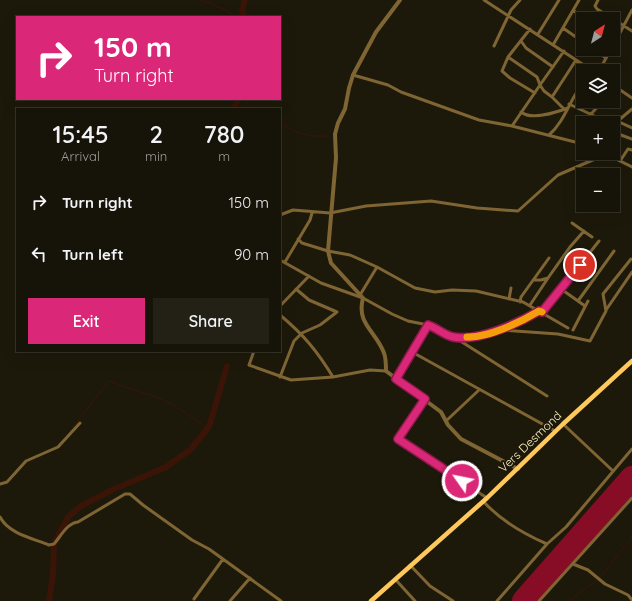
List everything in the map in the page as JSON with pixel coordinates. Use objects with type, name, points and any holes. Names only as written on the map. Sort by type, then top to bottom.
[{"type":"main road","name":"Vers Desmond","points":[[371,601],[518,469],[563,424],[632,361]]},
{"type":"street","points":[[361,296],[331,263],[328,252],[330,213],[336,158],[335,134],[338,123],[345,109],[349,88],[354,76],[376,32],[400,0]]},
{"type":"street","points":[[484,0],[582,64]]},
{"type":"street","points":[[494,46],[510,16],[511,10],[520,0]]},
{"type":"street","points":[[538,34],[559,0]]},
{"type":"street","points":[[553,45],[579,0]]},
{"type":"street","points":[[598,0],[595,6],[597,9],[632,31]]},
{"type":"street","points":[[620,32],[632,10]]},
{"type":"street","points":[[563,28],[576,37]]},
{"type":"street","points":[[530,29],[508,58],[502,71],[510,78],[535,93]]},
{"type":"street","points":[[521,41],[526,48],[553,67]]},
{"type":"street","points":[[512,126],[564,51]]},
{"type":"street","points":[[602,64],[606,58],[603,56]]},
{"type":"street","points":[[508,58],[537,77],[544,91],[564,109]]},
{"type":"street","points":[[552,97],[576,60]]},
{"type":"street","points":[[354,76],[388,85],[402,92],[479,120],[512,126],[576,142]]},
{"type":"street","points":[[620,90],[632,98]]},
{"type":"street","points":[[549,135],[555,130],[576,94]]},
{"type":"street","points":[[522,112],[525,115],[546,115],[569,106]]},
{"type":"street","points":[[569,106],[596,116]]},
{"type":"street","points":[[592,114],[597,108]]},
{"type":"street","points":[[620,119],[632,109]]},
{"type":"street","points":[[620,122],[632,128]]},
{"type":"street","points":[[620,134],[632,139]]},
{"type":"street","points":[[620,158],[628,149],[632,150]]},
{"type":"street","points":[[281,215],[294,210],[312,213],[330,213],[366,206],[431,201],[477,208],[518,211],[558,175],[593,160]]},
{"type":"street","points":[[618,160],[632,167]]},
{"type":"street","points":[[284,262],[310,220],[312,213]]},
{"type":"street","points":[[572,223],[592,237]]},
{"type":"street","points":[[530,306],[570,247],[584,231]]},
{"type":"street","points":[[298,239],[302,243],[328,252],[350,255],[377,266],[396,279],[415,288],[436,292],[452,290],[476,291],[520,302],[530,306],[568,328]]},
{"type":"street","points":[[454,337],[474,338],[498,330],[541,312],[599,241]]},
{"type":"street","points":[[578,301],[614,251]]},
{"type":"street","points":[[520,302],[521,297],[549,258]]},
{"type":"street","points":[[606,311],[603,294],[631,259]]},
{"type":"street","points":[[281,260],[321,283],[361,296],[408,321],[428,325],[454,337],[547,396]]},
{"type":"street","points":[[377,266],[361,296],[360,309],[364,323],[378,340],[384,354],[386,372]]},
{"type":"street","points":[[498,330],[558,334],[590,341],[606,311],[632,272]]},
{"type":"street","points":[[281,305],[309,276]]},
{"type":"street","points":[[533,280],[548,278]]},
{"type":"street","points":[[509,300],[511,288]]},
{"type":"street","points":[[280,377],[294,341],[302,332],[320,324],[337,312],[309,300],[296,289]]},
{"type":"street","points":[[561,289],[585,306]]},
{"type":"street","points":[[573,330],[588,301]]},
{"type":"street","points":[[281,316],[302,332],[320,355],[333,377]]},
{"type":"street","points":[[395,379],[428,325]]},
{"type":"street","points":[[254,352],[249,365],[291,380],[333,377],[370,370],[386,372],[441,412],[446,421],[461,439],[518,469]]},
{"type":"street","points":[[412,352],[556,431]]},
{"type":"street","points":[[446,421],[479,390]]},
{"type":"street","points":[[425,399],[398,439],[485,499],[492,510],[516,528],[547,544]]},
{"type":"street","points":[[0,484],[7,482],[26,461],[58,447],[80,423]]},
{"type":"street","points":[[563,424],[613,471]]},
{"type":"street","points":[[497,601],[547,544],[566,527],[632,449]]},
{"type":"street","points":[[0,517],[5,525],[11,530],[49,545],[54,544],[65,529],[75,522],[78,522],[125,494],[130,494],[192,540],[223,559],[280,601]]},
{"type":"street","points":[[540,601],[632,498]]},
{"type":"street","points":[[194,599],[223,559]]},
{"type":"street","points":[[573,564],[588,570],[605,584],[628,595],[632,600]]},
{"type":"street","points":[[410,565],[430,586],[453,601]]},
{"type":"street","points":[[230,601],[250,578]]},
{"type":"street","points":[[395,579],[413,600]]},
{"type":"waterway","points":[[201,0],[226,10],[234,16]]},
{"type":"waterway","points":[[244,16],[242,10],[245,0]]},
{"type":"waterway","points":[[234,108],[238,100]]},
{"type":"waterway","points":[[247,100],[248,106],[251,108]]},
{"type":"waterway","points":[[281,122],[290,129],[302,134],[328,136]]},
{"type":"waterway","points":[[49,601],[53,575],[54,544],[68,517],[81,506],[112,490],[166,467],[190,450],[209,427],[227,366]]},
{"type":"waterway","points":[[73,427],[109,381],[166,401],[208,429]]},
{"type":"waterway","points":[[600,578],[632,537]]},
{"type":"waterway","points":[[569,601],[597,580]]},
{"type":"runway","points":[[524,601],[632,478]]},
{"type":"slow traffic","points":[[467,337],[474,338],[498,330],[539,311],[542,312]]},
{"type":"route","points":[[462,481],[398,439],[425,399],[396,379],[428,325],[454,337],[474,338],[498,330],[539,311],[542,312],[580,265]]}]
